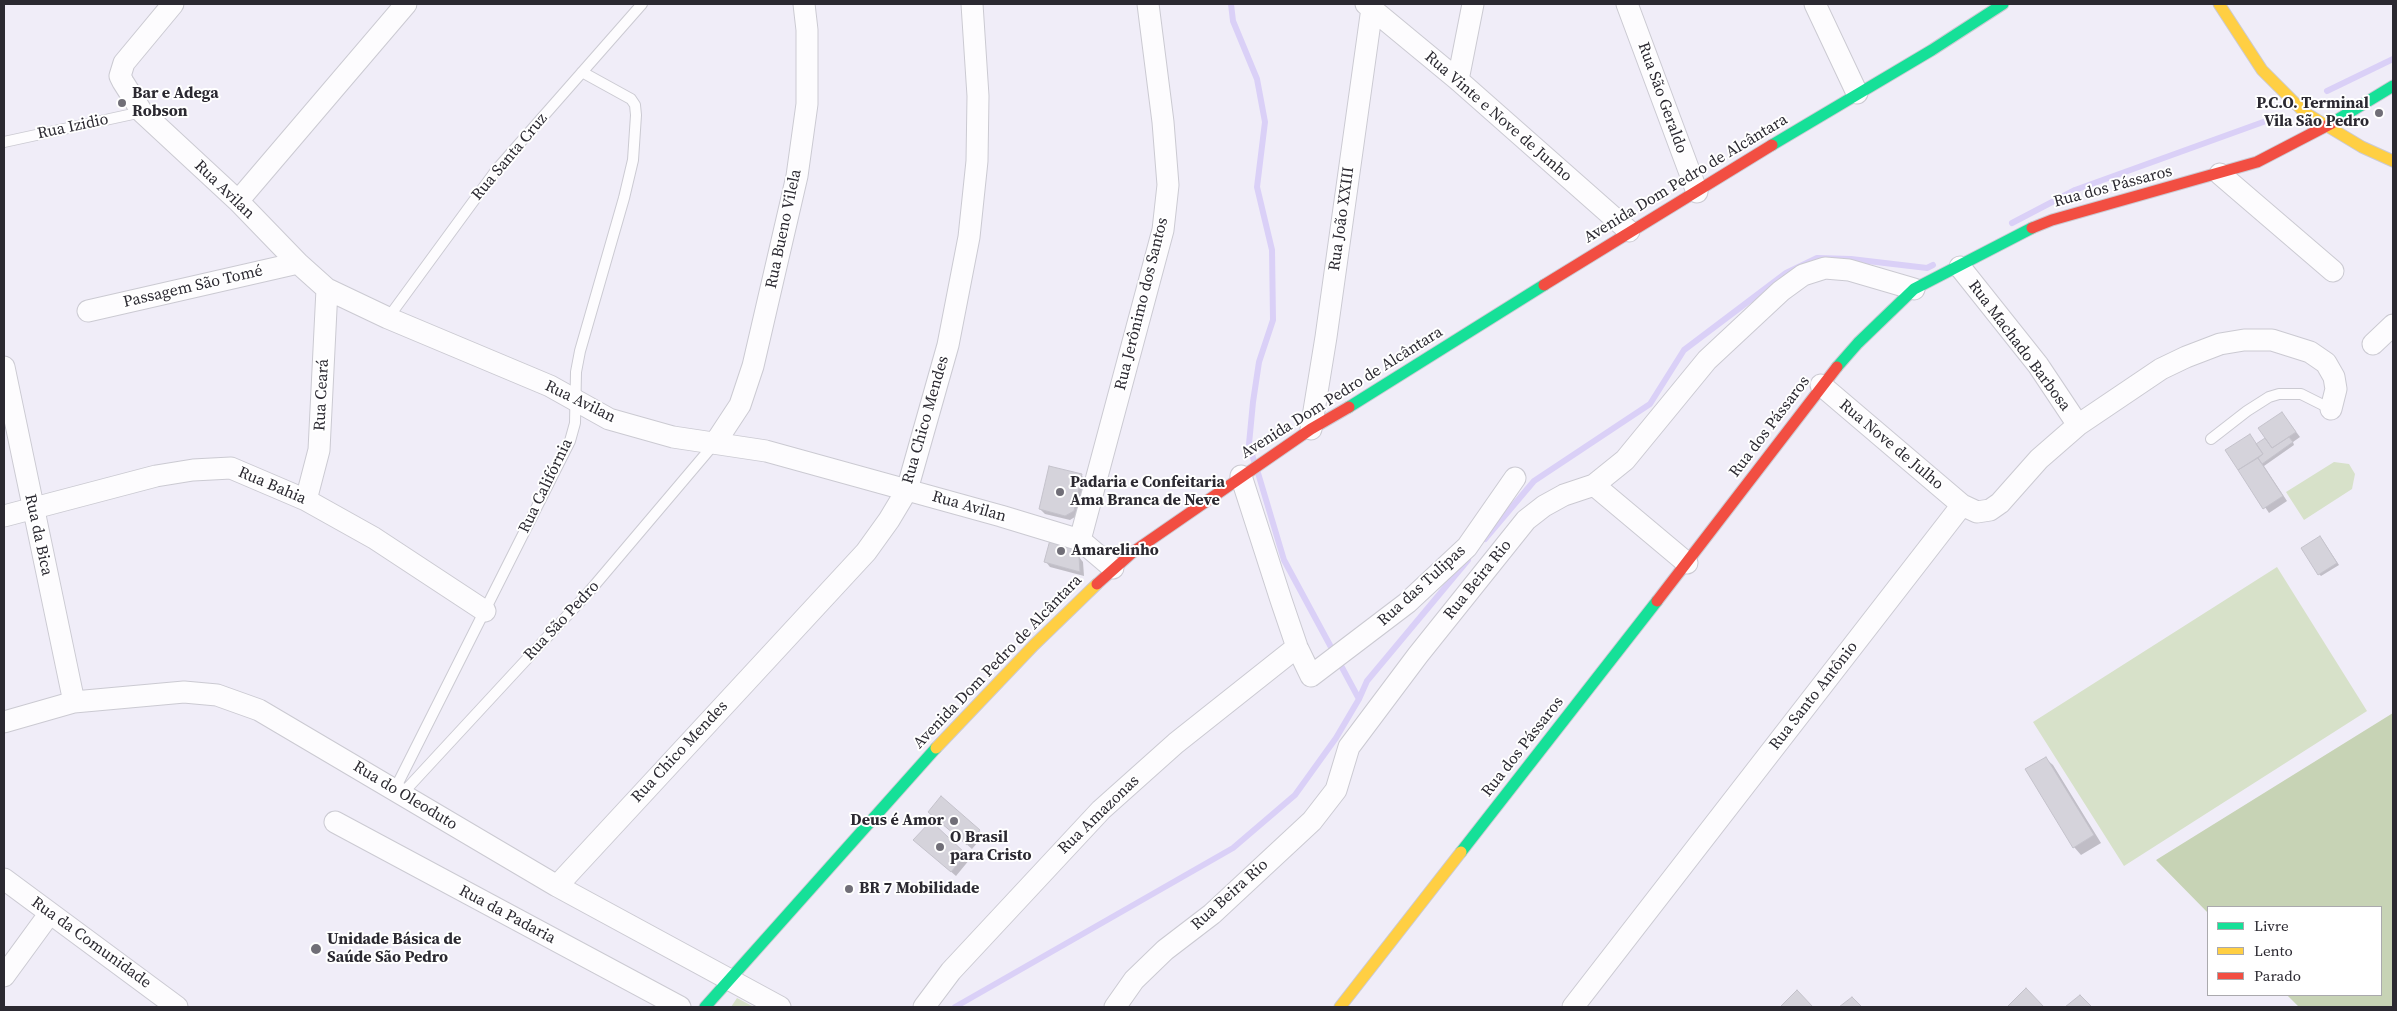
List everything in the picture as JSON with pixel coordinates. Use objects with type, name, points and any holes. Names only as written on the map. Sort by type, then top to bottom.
[{"type":"street","name":"Rua Avilan","points":[[173,4],[124,63],[121,70],[123,82],[142,112],[238,201],[298,263],[327,289],[388,318],[550,386],[592,412],[609,419],[673,437],[766,451],[1080,540],[1113,568]]},
{"type":"street","points":[[238,201],[406,4]]},
{"type":"street","name":"Rua Bueno Vilela","points":[[715,443],[740,405],[754,366],[797,176],[807,104],[807,30],[804,4]]},
{"type":"street","name":"Rua Chico Mendes","points":[[556,886],[866,552],[889,520],[907,490],[948,345],[969,237],[977,161],[978,96],[972,4]]},
{"type":"street","name":"Rua Jerônimo dos Santos","points":[[1080,540],[1163,230],[1168,185],[1148,4]]},
{"type":"street","points":[[1458,80],[1473,4]]},
{"type":"street","name":"Rua São Geraldo","points":[[1627,4],[1697,192]]},
{"type":"street","points":[[1815,4],[1857,93]]},
{"type":"street","name":"Avenida Dom Pedro de Alcântara","points":[[705,1007],[949,734],[1034,645],[1113,568],[1247,472],[1311,429],[1375,392],[1629,231],[1697,192],[1857,93],[1932,50],[1977,11],[2003,4]]},
{"type":"street","points":[[2219,4],[2267,75],[2304,112],[2362,147],[2393,161]]},
{"type":"street","name":"Rua Vinte e Nove de Junho","points":[[1369,6],[1458,80],[1629,231]]},
{"type":"street","name":"Rua João XXIII","points":[[1311,429],[1369,6]]},
{"type":"street","name":"Rua dos Pássaros","points":[[1340,1007],[1775,450],[1821,386],[1858,343],[1914,289],[1960,267],[2012,238],[2052,220],[2257,162],[2326,127],[2393,86]]},
{"type":"street","points":[[2220,174],[2333,271]]},
{"type":"street","name":"Passagem São Tomé","points":[[88,311],[298,263]]},
{"type":"street","name":"Rua Machado Barbosa","points":[[1960,267],[2038,365],[2078,425]]},
{"type":"street","name":"Rua Beira Rio","points":[[1115,1007],[1134,980],[1165,950],[1212,914],[1312,820],[1336,790],[1349,747],[1418,655],[1526,520],[1544,506],[1564,495],[1594,485],[1625,460],[1707,360],[1781,290],[1804,275],[1825,268],[1848,270],[1914,289]]},
{"type":"street","name":"Rua Ceará","points":[[306,500],[319,450],[327,289]]},
{"type":"street","points":[[2373,344],[2393,325]]},
{"type":"street","points":[[1962,505],[1977,512],[1990,510],[2000,503],[2039,459],[2078,425],[2148,377],[2172,363],[2208,348],[2244,340],[2272,340],[2310,352],[2322,360],[2332,373],[2336,383],[2331,410]]},
{"type":"street","name":"Rua da Bica","points":[[4,367],[32,509],[74,702]]},
{"type":"street","name":"Rua Nove de Julho","points":[[1821,386],[1962,505]]},
{"type":"street","name":"Rua Bahia","points":[[4,516],[156,476],[193,470],[231,468],[306,500],[374,538],[485,611]]},
{"type":"street","points":[[1247,472],[1268,564],[1298,647]]},
{"type":"street","name":"Rua das Tulipas","points":[[1298,647],[1316,672],[1407,603],[1467,547],[1515,478]]},
{"type":"street","points":[[1594,485],[1687,563]]},
{"type":"street","name":"Rua Santo Antônio","points":[[1573,1007],[1962,505]]},
{"type":"street","name":"Rua Amazonas","points":[[924,1007],[951,971],[1101,810],[1176,743],[1298,647]]},
{"type":"street","name":"Rua do Oleoduto","points":[[4,722],[74,702],[184,692],[217,695],[259,710],[556,886],[780,1007]]},
{"type":"street","name":"Rua da Padaria","points":[[335,822],[680,1007]]},
{"type":"street","name":"Rua da Comunidade","points":[[4,879],[177,1007]]},
{"type":"street","points":[[4,976],[50,913]]},
{"type":"lane","name":"Rua Santa Cruz","points":[[388,318],[497,169],[642,4]]},
{"type":"lane","name":"Rua Califórnia","points":[[398,792],[485,611],[570,441],[575,423],[576,372],[580,351],[624,198],[633,160],[636,115],[632,99],[582,72]]},
{"type":"lane","name":"Rua Izidio","points":[[4,142],[142,112]]},
{"type":"lane","points":[[2211,439],[2247,411],[2269,397],[2279,394],[2301,394],[2331,410]]},
{"type":"lane","name":"Rua São Pedro","points":[[398,792],[588,593],[715,443]]},
{"type":"green space","points":[[2334,462],[2349,464],[2355,474],[2352,489],[2304,520],[2286,492]]},
{"type":"green space","points":[[2277,567],[2367,711],[2124,866],[2033,722]]},
{"type":"green space","points":[[2393,713],[2393,1007],[2299,1007],[2288,996],[2382,996],[2382,906],[2207,906],[2207,912],[2156,860]]},
{"type":"green space","points":[[737,998],[754,1007],[731,1007]]},
{"type":"building","points":[[2282,412],[2296,432],[2272,448],[2258,428]]},
{"type":"building","points":[[2250,434],[2263,454],[2238,470],[2225,450]]},
{"type":"building","points":[[2289,437],[2293,442],[2262,464],[2258,458],[2263,454],[2256,444],[2265,438],[2272,448]]},
{"type":"building","points":[[2258,458],[2283,496],[2263,509],[2238,470]]},
{"type":"building","name":"Padaria e Confeitaria Ama Branca de Neve","points":[[1049,466],[1082,474],[1074,511],[1065,516],[1039,509]]},
{"type":"building","points":[[2320,536],[2337,563],[2318,575],[2301,548]]},
{"type":"building","name":"Amarelinho","points":[[1050,540],[1070,545],[1079,556],[1080,572],[1044,562]]},
{"type":"building","points":[[2046,757],[2094,835],[2073,848],[2025,769]]},
{"type":"building","name":"Deus é Amor","points":[[941,796],[980,830],[967,845],[928,812]]},
{"type":"building","name":"O Brasil para Cristo","points":[[931,821],[966,854],[951,872],[913,840]]},
{"type":"building","points":[[2026,988],[2044,1007],[2008,1006]]},
{"type":"building","points":[[1797,990],[1813,1007],[1780,1007]]},
{"type":"building","points":[[2080,995],[2092,1007],[2065,1007]]},
{"type":"building","points":[[1852,997],[1862,1007],[1839,1007]]},
{"type":"waterway","points":[[1231,4],[1233,21],[1257,79],[1265,122],[1257,187],[1272,250],[1273,320],[1259,362],[1253,402],[1249,444],[1254,461]]},
{"type":"waterway","points":[[2327,91],[2393,59]]},
{"type":"waterway","points":[[2012,223],[2075,190],[2266,121]]},
{"type":"waterway","points":[[1485,539],[1534,481],[1650,404],[1684,350],[1786,273],[1817,258],[1851,259],[1927,268],[1933,265]]},
{"type":"waterway","points":[[1258,473],[1284,560],[1359,699]]},
{"type":"waterway","points":[[955,1007],[1233,848],[1295,795],[1336,738],[1359,699],[1367,681],[1468,560]]},
{"type":"traffic: fast","points":[[1772,145],[1932,50],[2003,4]]},
{"type":"traffic: fast","points":[[2332,123],[2393,86]]},
{"type":"traffic: fast","points":[[1837,367],[1858,343],[1914,289],[2032,228]]},
{"type":"traffic: fast","points":[[1349,407],[1544,285]]},
{"type":"traffic: fast","points":[[1461,852],[1657,601]]},
{"type":"traffic: fast","points":[[705,1007],[936,748]]},
{"type":"traffic: slow","points":[[2219,4],[2262,70],[2304,112],[2362,147],[2393,161]]},
{"type":"traffic: slow","points":[[936,748],[1034,645],[1097,584]]},
{"type":"traffic: slow","points":[[1340,1007],[1461,852]]},
{"type":"traffic: jam","points":[[2032,228],[2052,220],[2257,162],[2332,123]]},
{"type":"traffic: jam","points":[[1544,285],[1772,145]]},
{"type":"traffic: jam","points":[[1657,601],[1837,367]]},
{"type":"traffic: jam","points":[[1097,584],[1133,552],[1311,429],[1349,407]]},
{"type":"place","name":"Bar e Adega Robson","points":[[122,103]]},
{"type":"place","name":"P.C.O. Terminal Vila São Pedro","points":[[2379,113]]},
{"type":"place","name":"Padaria e Confeitaria Ama Branca de Neve","points":[[1060,492]]},
{"type":"place","name":"Amarelinho","points":[[1061,551]]},
{"type":"place","name":"Deus é Amor","points":[[954,821]]},
{"type":"place","name":"O Brasil para Cristo","points":[[940,847]]},
{"type":"place","name":"BR 7 Mobilidade","points":[[849,889]]},
{"type":"place","name":"Unidade Básica de Saúde São Pedro","points":[[316,949]]}]
